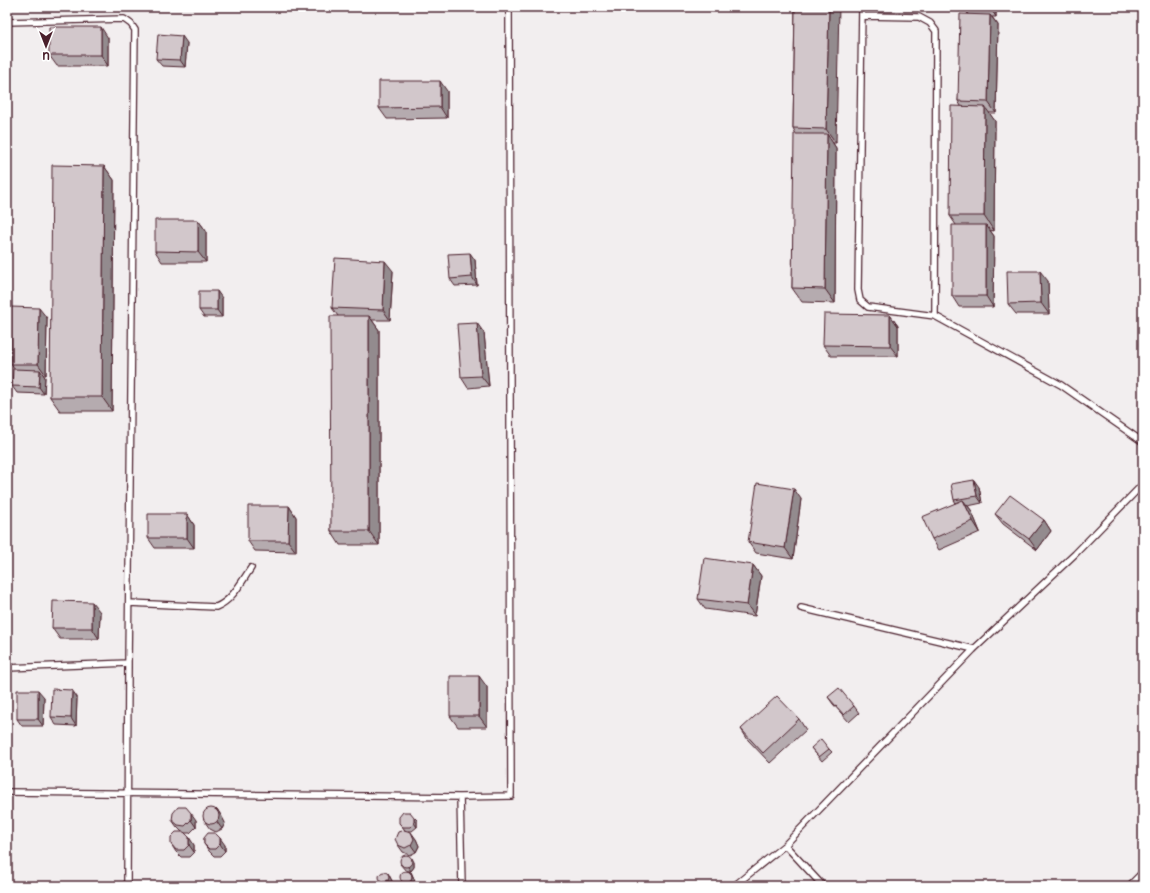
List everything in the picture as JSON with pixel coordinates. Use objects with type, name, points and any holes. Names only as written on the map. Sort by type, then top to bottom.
[{"type":"lane","points":[[7,792],[128,792],[460,797],[511,796],[509,7]]},
{"type":"lane","points":[[862,7],[858,290],[860,300],[868,307],[935,316],[1061,385],[1143,442]]},
{"type":"lane","points":[[863,16],[919,17],[930,23],[936,31],[935,316]]},
{"type":"lane","points":[[7,22],[124,19],[131,24],[135,30],[127,886]]},
{"type":"lane","points":[[734,886],[785,845],[974,649],[1075,554],[1143,484]]},
{"type":"lane","points":[[129,603],[216,607],[222,605],[228,600],[251,568]]},
{"type":"lane","points":[[801,608],[974,649]]},
{"type":"lane","points":[[7,668],[128,663]]},
{"type":"lane","points":[[460,797],[462,886]]},
{"type":"lane","points":[[785,845],[824,886]]},
{"type":"lane","points":[[1129,886],[1143,872]]},
{"type":"shaded area","points":[[7,7],[1143,7],[1143,886],[7,886]]},
{"type":"building","points":[[795,7],[829,7],[826,129],[793,128]]},
{"type":"building","points":[[960,14],[990,15],[988,102],[958,101]]},
{"type":"building","points":[[49,27],[101,27],[101,55],[49,55]]},
{"type":"building","points":[[158,34],[182,36],[180,60],[156,59]]},
{"type":"building","points":[[379,81],[440,81],[440,107],[379,108]]},
{"type":"building","points":[[951,106],[985,107],[984,216],[950,216]]},
{"type":"building","points":[[794,134],[827,134],[825,289],[792,288]]},
{"type":"building","points":[[52,165],[104,166],[102,397],[50,397]]},
{"type":"building","points":[[155,220],[198,220],[198,252],[155,251]]},
{"type":"building","points":[[952,225],[986,225],[986,296],[952,296]]},
{"type":"building","points":[[470,253],[472,277],[450,279],[448,254]]},
{"type":"building","points":[[335,258],[385,261],[383,310],[332,308]]},
{"type":"building","points":[[1007,271],[1040,271],[1041,303],[1008,304]]},
{"type":"building","points":[[199,291],[217,291],[217,310],[199,310]]},
{"type":"building","points":[[11,307],[39,308],[38,364],[11,364]]},
{"type":"building","points":[[824,314],[890,315],[890,346],[823,345]]},
{"type":"building","points":[[330,316],[369,316],[369,531],[331,531]]},
{"type":"building","points":[[477,323],[481,376],[461,377],[457,324]]},
{"type":"building","points":[[13,369],[40,370],[39,387],[12,386]]},
{"type":"building","points":[[974,480],[977,496],[954,500],[951,484]]},
{"type":"building","points":[[757,483],[794,489],[785,548],[748,542]]},
{"type":"building","points":[[1010,495],[1044,520],[1029,539],[995,514]]},
{"type":"building","points":[[963,500],[973,521],[932,539],[922,517]]},
{"type":"building","points":[[248,506],[289,506],[288,541],[248,541]]},
{"type":"building","points":[[148,514],[187,514],[187,538],[148,538]]},
{"type":"building","points":[[704,558],[753,565],[747,605],[698,599]]},
{"type":"building","points":[[53,601],[92,602],[92,628],[52,628]]},
{"type":"building","points":[[450,676],[479,676],[479,716],[450,716]]},
{"type":"building","points":[[839,688],[854,706],[844,715],[828,697]]},
{"type":"building","points":[[52,689],[72,690],[71,718],[51,717]]},
{"type":"building","points":[[17,690],[38,690],[38,719],[17,719]]},
{"type":"building","points":[[777,696],[799,719],[763,753],[741,729]]},
{"type":"building","points":[[821,739],[829,749],[819,757],[811,748]]},
{"type":"building","points":[[178,807],[186,807],[191,813],[191,820],[185,826],[178,825],[172,820],[173,813]]},
{"type":"building","points":[[208,808],[214,808],[219,813],[217,822],[214,824],[208,824],[203,819],[203,813]]},
{"type":"building","points":[[403,812],[410,812],[414,817],[414,823],[410,827],[403,827],[399,823],[399,817]]},
{"type":"building","points":[[404,830],[411,832],[414,839],[411,845],[405,848],[398,845],[395,839],[398,832]]},
{"type":"building","points":[[176,832],[184,832],[189,837],[189,845],[184,850],[176,850],[171,844],[171,837]]},
{"type":"building","points":[[208,833],[215,833],[220,838],[220,844],[215,849],[209,849],[204,844],[204,838]]},
{"type":"building","points":[[408,855],[411,856],[411,866],[404,867],[401,866],[400,859],[401,856]]},
{"type":"building","points":[[404,871],[408,871],[412,877],[408,883],[404,883],[400,879],[400,875]]},
{"type":"building","points":[[382,872],[386,872],[388,873],[388,881],[382,882],[379,879],[379,875]]}]
